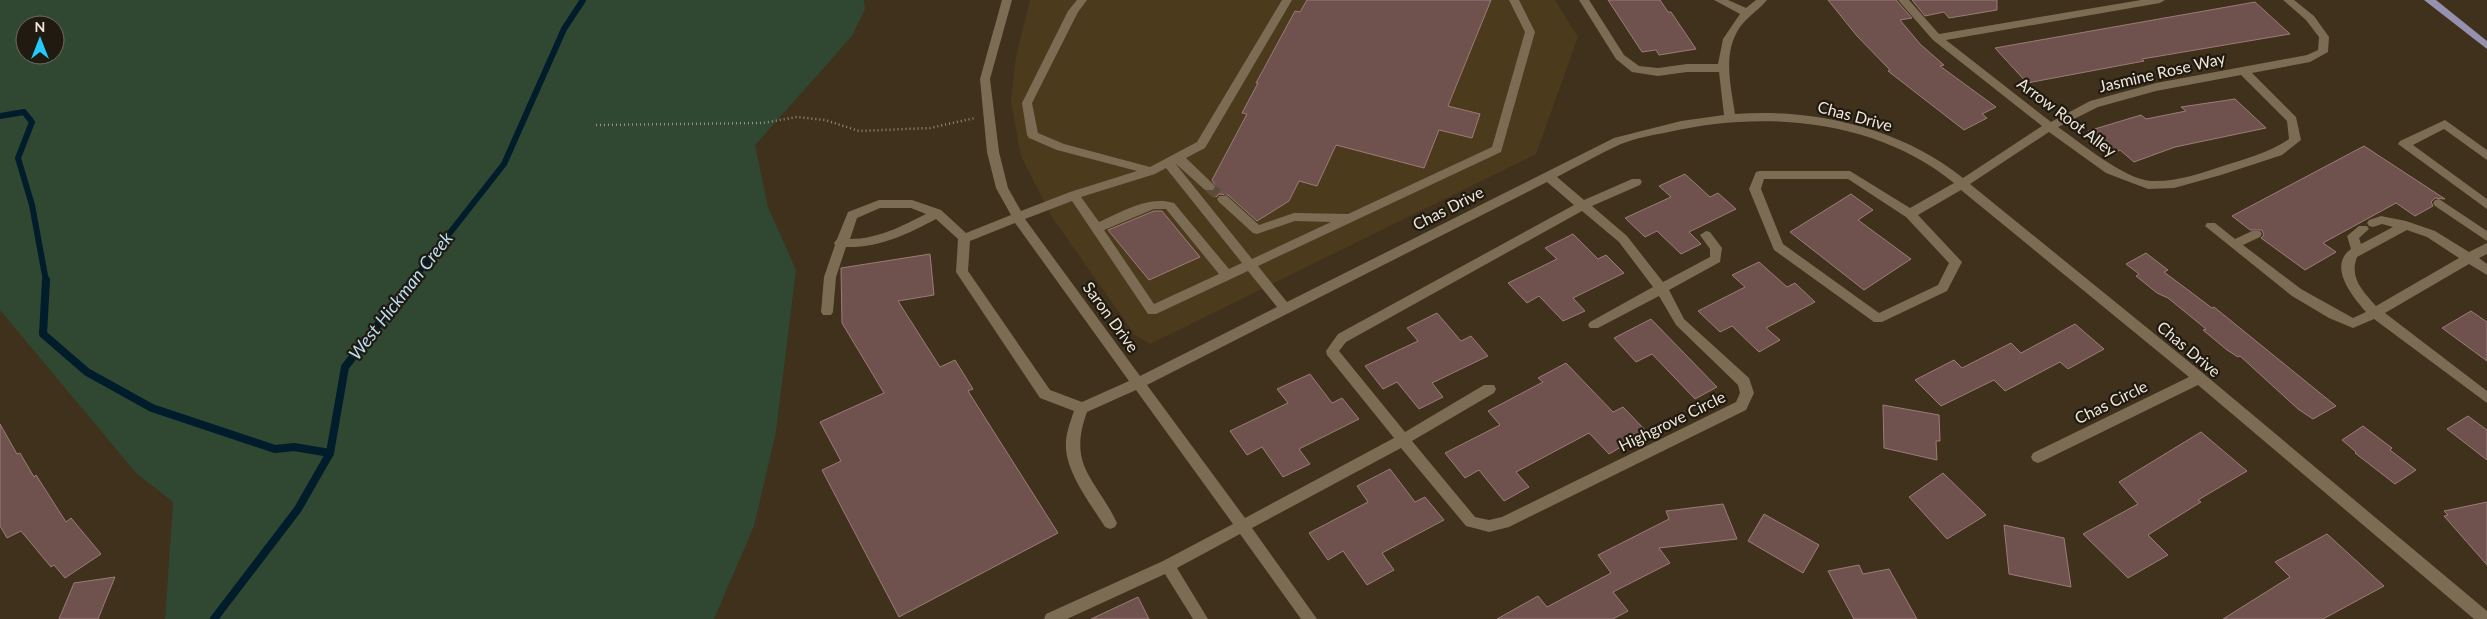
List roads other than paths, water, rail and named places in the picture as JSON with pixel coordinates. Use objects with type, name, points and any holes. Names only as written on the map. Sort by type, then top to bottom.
[{"type":"main road","points":[[2429,0],[2487,46]]},
{"type":"street","name":"Saron Drive","points":[[1007,0],[985,79],[993,152],[1002,188],[1018,217],[1310,619]]},
{"type":"street","points":[[1082,0],[1073,11],[1027,103],[1033,135],[1061,147],[1151,171]]},
{"type":"street","points":[[964,238],[1074,195],[1151,171],[1201,145],[1287,0]]},
{"type":"street","points":[[1074,195],[1152,311],[1497,149],[1530,32],[1514,0]]},
{"type":"street","points":[[1584,0],[1620,57],[1636,68],[1658,72],[1687,68],[1722,68]]},
{"type":"street","points":[[1719,0],[1745,12]]},
{"type":"street","points":[[1730,116],[1722,68],[1726,41],[1745,12],[1762,0]]},
{"type":"street","name":"Arrow Root Alley","points":[[1903,0],[1937,38],[2050,127],[2110,170],[2148,185],[2174,184],[2278,152],[2295,140],[2292,120],[2243,70]]},
{"type":"street","points":[[1937,38],[2160,0]]},
{"type":"street","name":"Jasmine Rose Way","points":[[1910,214],[1962,184],[2050,127],[2094,104],[2156,87],[2310,58],[2323,52],[2324,37],[2310,18],[2288,0]]},
{"type":"street","name":"Chas Drive","points":[[1082,408],[1138,383],[1618,141],[1675,124],[1730,116],[1767,116],[1817,121],[1871,134],[1902,146],[1939,165],[2199,378],[2485,619]]},
{"type":"street","points":[[2487,156],[2444,124],[2404,144],[2487,206]]},
{"type":"street","points":[[1173,160],[1209,187]]},
{"type":"street","points":[[1173,160],[1250,265],[1285,308]]},
{"type":"street","points":[[1760,175],[1850,175],[1910,214],[1956,262],[1943,288],[1878,319],[1778,247],[1755,189],[1760,175]]},
{"type":"street","name":"Highgrove Circle","points":[[1548,176],[1582,204],[1623,239],[1661,288],[1680,322],[1744,382],[1747,393],[1741,406],[1504,523],[1489,526],[1471,522],[1332,351],[1342,338],[1582,204]]},
{"type":"street","points":[[1582,204],[1636,182]]},
{"type":"street","points":[[1223,199],[1257,230],[1294,217],[1350,218]]},
{"type":"street","points":[[2440,202],[2487,237]]},
{"type":"street","points":[[827,312],[830,277],[840,243],[852,215],[879,204],[912,204],[937,213],[964,238]]},
{"type":"street","points":[[1096,228],[1150,204],[1165,204],[1170,206],[1228,276]]},
{"type":"street","points":[[840,243],[863,244],[895,236],[937,213]]},
{"type":"street","points":[[2357,251],[2354,236],[2381,220],[2406,224],[2431,234],[2487,270]]},
{"type":"street","points":[[2406,224],[2352,254],[2347,267],[2353,289],[2375,313],[2487,398]]},
{"type":"street","points":[[2211,226],[2303,298],[2332,315],[2353,323],[2375,313],[2487,248]]},
{"type":"street","points":[[2235,244],[2256,234]]},
{"type":"street","points":[[1594,325],[1716,259],[1716,248],[1706,235]]},
{"type":"street","points":[[964,238],[962,272],[1044,394],[1082,408],[1075,427],[1073,452],[1082,474],[1110,523]]},
{"type":"street","name":"Chas Circle","points":[[2038,457],[2199,378]]},
{"type":"street","points":[[1051,619],[1168,566],[1403,440],[1488,389]]},
{"type":"street","points":[[1168,566],[1201,619]]},
{"type":"waterway","name":"West Hickman Creek","points":[[412,281],[504,164],[564,29],[583,0]]},
{"type":"waterway","points":[[0,116],[24,112],[32,122],[18,158],[32,205],[46,281]]},
{"type":"waterway","name":"West Hickman Creek","points":[[330,453],[345,367],[413,280]]},
{"type":"waterway","points":[[46,281],[43,334],[87,372],[152,408],[275,449],[294,447],[330,453]]},
{"type":"waterway","name":"West Hickman Creek","points":[[214,619],[298,509],[330,453]]},
{"type":"tunnel","points":[[1209,187],[1223,199]]}]
